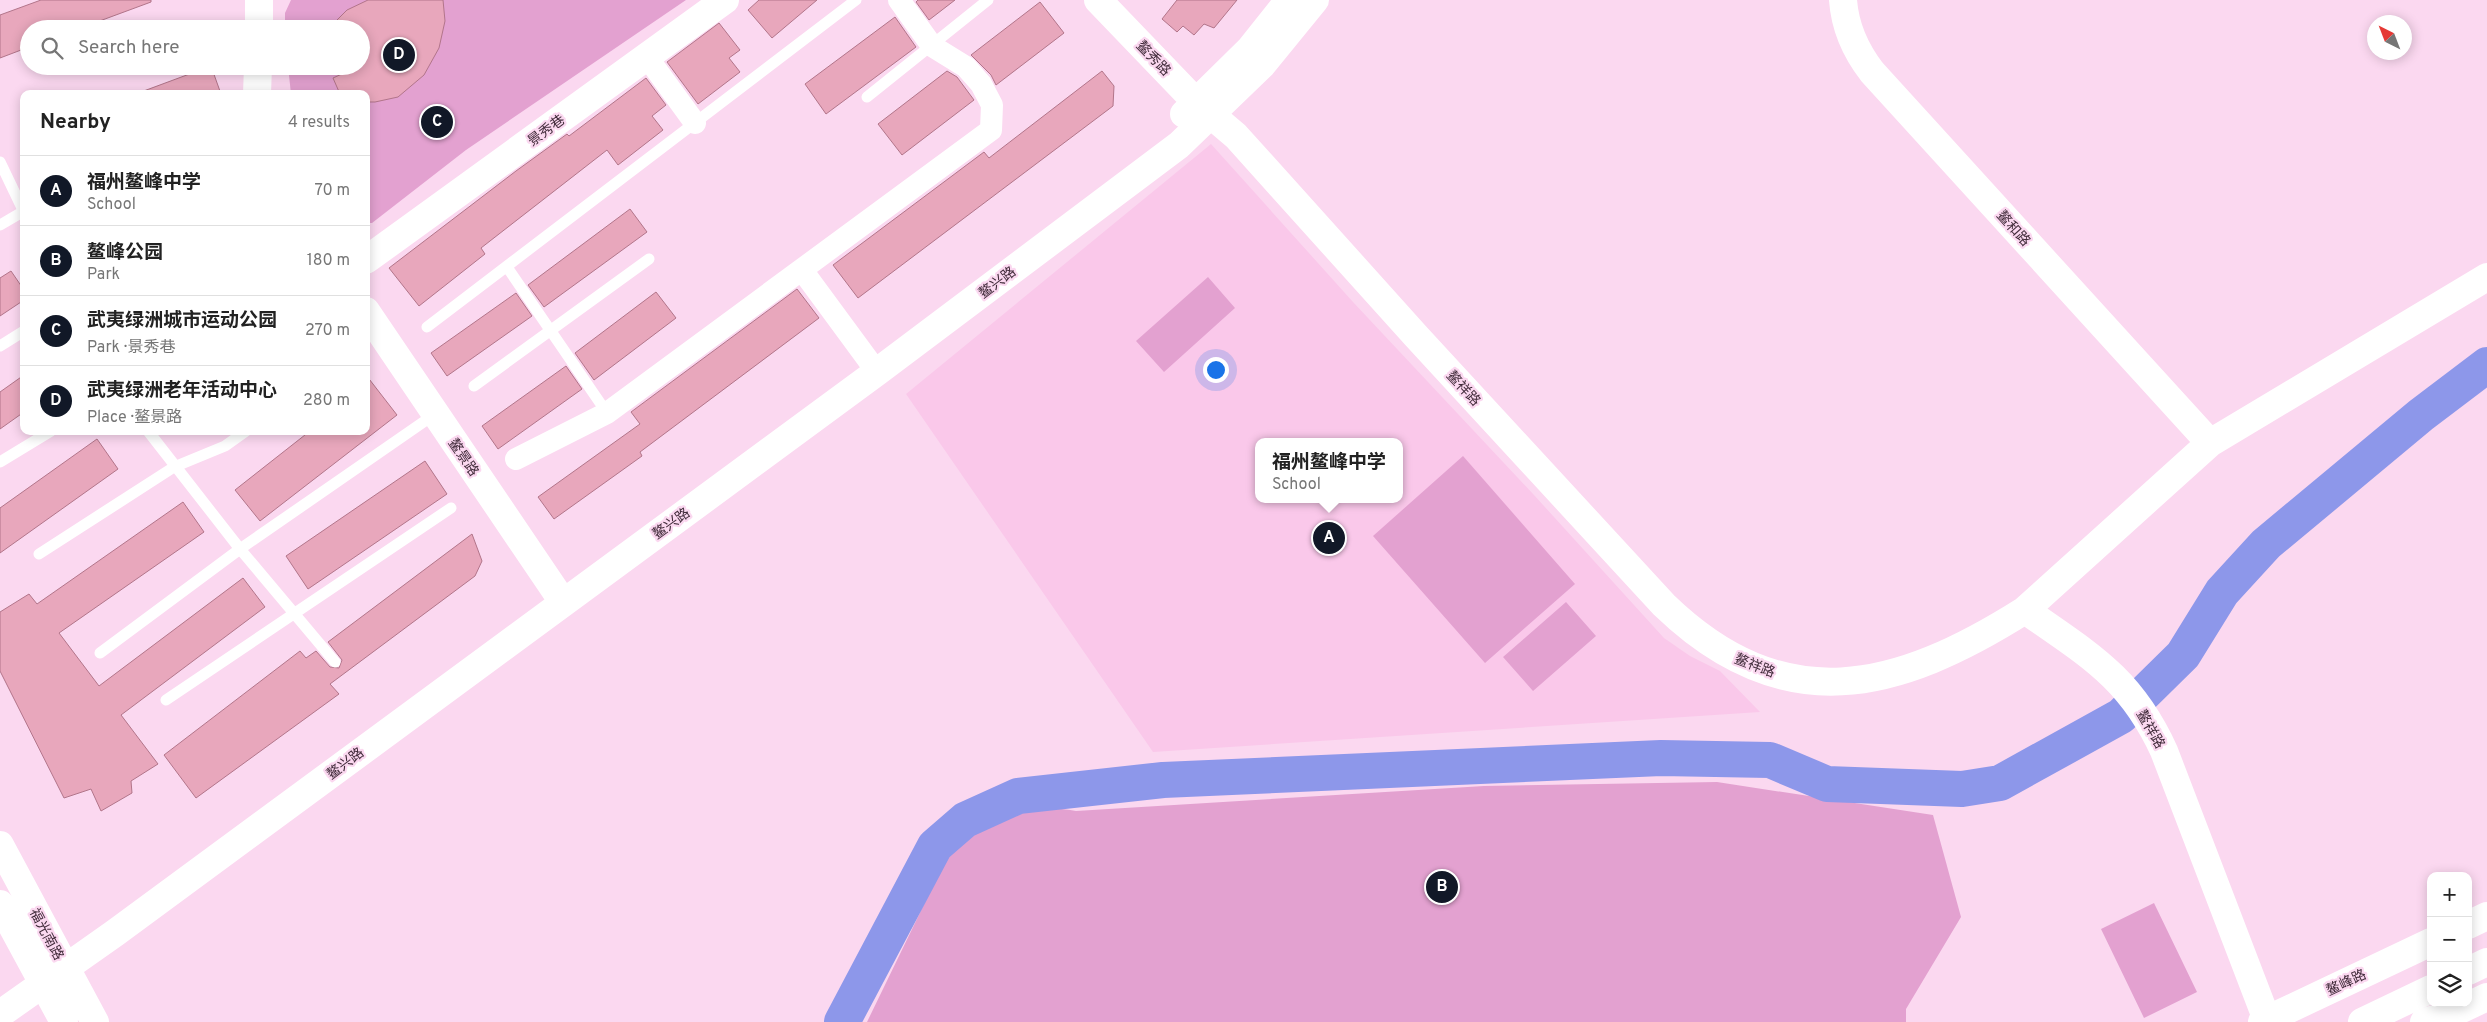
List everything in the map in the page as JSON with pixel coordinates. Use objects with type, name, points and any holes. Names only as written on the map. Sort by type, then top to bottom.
[{"type":"main road","points":[[259,0],[259,20]]},
{"type":"main road","name":"景秀巷","points":[[370,257],[725,0]]},
{"type":"main road","name":"鳌秀路","points":[[1098,0],[1203,108]]},
{"type":"main road","name":"鳌兴路","points":[[0,1014],[38,977],[872,365],[1179,145],[1203,108],[1290,0]]},
{"type":"main road","name":"鳌兴路","points":[[1203,108],[1262,65],[1315,0]]},
{"type":"main road","name":"鳌和路","points":[[1843,0],[1851,40],[1859,56],[1872,72],[2210,444]]},
{"type":"main road","points":[[257,90],[258,75]]},
{"type":"main road","name":"鳌祥路","points":[[1203,108],[1236,136],[1416,336],[1664,605],[1692,632],[1712,645],[1745,663],[1781,675],[1819,680],[1860,680],[1902,672],[1927,663],[1991,631],[2025,610],[2095,658],[2120,682],[2146,715],[2164,751],[2265,1021]]},
{"type":"main road","points":[[2025,610],[2210,444],[2487,277]]},
{"type":"main road","name":"鳌景路","points":[[370,317],[557,595]]},
{"type":"main road","name":"福光南路","points":[[0,845],[95,1022]]},
{"type":"main road","name":"福光南路","points":[[0,904],[64,1022]]},
{"type":"main road","points":[[2472,923],[2487,916]]},
{"type":"main road","name":"鳌峰路","points":[[2265,1021],[2427,944]]},
{"type":"main road","points":[[2472,969],[2487,962]]},
{"type":"main road","name":"鳌兴路","points":[[0,994],[38,977]]},
{"type":"main road","points":[[2362,1022],[2427,991]]},
{"type":"main road","points":[[2436,1018],[2487,997]]},
{"type":"street","points":[[516,459],[607,413],[991,130],[992,105],[981,84],[966,67],[932,46],[899,0]]},
{"type":"street","points":[[647,57],[695,123]]},
{"type":"street","points":[[802,270],[872,365]]},
{"type":"lane","points":[[427,327],[856,0]]},
{"type":"lane","points":[[867,97],[988,0]]},
{"type":"lane","points":[[0,162],[20,203]]},
{"type":"lane","points":[[0,225],[20,213]]},
{"type":"lane","points":[[474,386],[649,259]]},
{"type":"lane","points":[[507,266],[607,413]]},
{"type":"lane","points":[[0,346],[20,334]]},
{"type":"lane","points":[[100,653],[240,550],[435,414]]},
{"type":"lane","points":[[0,462],[44,435]]},
{"type":"lane","points":[[151,435],[240,550],[335,662]]},
{"type":"lane","points":[[39,554],[174,467],[225,446],[240,435]]},
{"type":"lane","points":[[166,700],[451,508]]},
{"type":"shaded area","points":[[291,0],[686,0],[466,150],[372,223],[370,223],[370,90],[291,90],[289,75],[370,75],[370,20],[285,20],[285,13]]},
{"type":"shaded area","points":[[1211,144],[1353,302],[1534,495],[1664,638],[1690,656],[1720,671],[1760,712],[1153,752],[906,394]]},
{"type":"shaded area","points":[[1208,277],[1235,308],[1164,372],[1136,341]]},
{"type":"shaded area","points":[[1463,456],[1575,584],[1485,663],[1373,536]]},
{"type":"shaded area","points":[[1566,602],[1596,636],[1533,691],[1503,657]]},
{"type":"shaded area","points":[[1717,782],[1933,815],[1961,917],[1906,1009],[1906,1022],[867,1022],[947,857],[975,832],[1005,816],[1021,811],[1056,809],[1076,811],[1484,786]]},
{"type":"shaded area","points":[[2154,903],[2197,992],[2144,1018],[2101,929]]},
{"type":"building","points":[[41,0],[151,0],[151,2],[102,20],[20,20],[20,50],[0,58],[0,15]]},
{"type":"building","points":[[368,0],[443,0],[445,21],[439,48],[424,75],[398,97],[370,102],[370,90],[338,90],[333,78],[340,75],[370,75],[370,20],[337,20],[347,10]]},
{"type":"building","points":[[759,0],[817,0],[772,38],[748,10]]},
{"type":"building","points":[[918,0],[955,0],[929,20],[916,2]]},
{"type":"building","points":[[1177,0],[1237,0],[1214,28],[1204,24],[1194,35],[1183,26],[1177,32],[1162,19]]},
{"type":"building","points":[[1040,2],[1064,33],[996,85],[991,75],[971,55]]},
{"type":"building","points":[[895,17],[916,47],[826,114],[805,84]]},
{"type":"building","points":[[719,23],[740,50],[729,58],[740,72],[698,104],[667,62]]},
{"type":"building","points":[[947,71],[957,77],[974,100],[902,155],[878,124]]},
{"type":"building","points":[[1102,71],[1114,86],[1113,106],[858,298],[833,265],[984,152],[989,158]]},
{"type":"building","points":[[187,75],[214,75],[220,90],[146,90]]},
{"type":"building","points":[[646,78],[666,105],[652,116],[663,130],[618,165],[607,150],[481,248],[485,254],[419,306],[389,268],[516,171],[567,134],[569,136]]},
{"type":"building","points":[[630,209],[647,232],[544,307],[528,285]]},
{"type":"building","points":[[11,271],[20,284],[20,303],[0,316],[0,278]]},
{"type":"building","points":[[797,289],[819,318],[640,452],[642,456],[554,519],[538,497],[640,424],[631,412]]},
{"type":"building","points":[[656,292],[676,318],[594,380],[575,353]]},
{"type":"building","points":[[516,293],[532,316],[447,376],[431,353]]},
{"type":"building","points":[[566,366],[582,389],[498,449],[482,426]]},
{"type":"building","points":[[20,378],[20,415],[0,429],[0,392]]},
{"type":"building","points":[[370,380],[397,415],[260,521],[235,490],[305,435],[370,435]]},
{"type":"building","points":[[97,439],[118,469],[0,553],[0,508]]},
{"type":"building","points":[[425,461],[447,494],[308,589],[286,556]]},
{"type":"building","points":[[183,502],[204,532],[59,633],[99,686],[243,578],[265,607],[121,715],[158,764],[131,781],[132,793],[101,811],[91,789],[64,798],[0,671],[0,612],[29,594],[37,604]]},
{"type":"building","points":[[472,534],[482,561],[475,576],[330,684],[339,694],[196,798],[164,755],[300,651],[306,658],[316,651],[330,667],[339,668],[342,660],[328,642]]},
{"type":"waterway","points":[[842,1022],[935,846],[965,820],[1018,796],[1163,780],[1661,758],[1770,760],[1827,784],[1962,789],[2000,783],[2121,716],[2183,655],[2222,592],[2266,544],[2421,415],[2487,365]]},
{"type":"place","name":"武夷绿洲老年活动中心","points":[[399,55]]},
{"type":"place","name":"武夷绿洲城市运动公园","points":[[437,122]]},
{"type":"place","name":"福州鳌峰中学","points":[[1329,538]]},
{"type":"place","name":"鳌峰公园","points":[[1442,887]]}]
